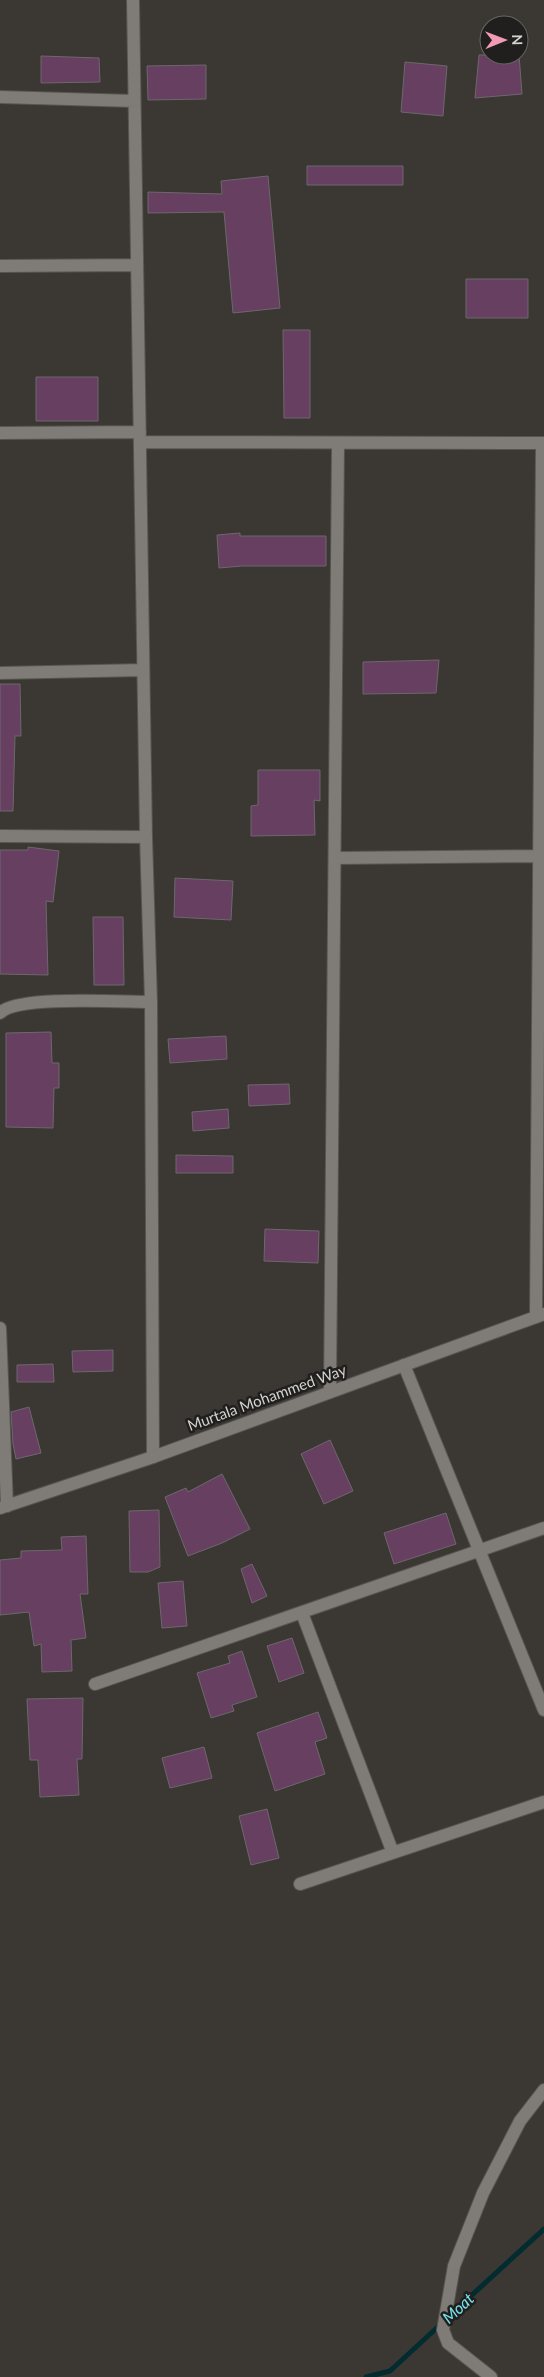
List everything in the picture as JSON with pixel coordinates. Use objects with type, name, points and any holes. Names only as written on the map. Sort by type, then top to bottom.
[{"type":"street","points":[[133,0],[143,670],[151,1002],[153,1457]]},
{"type":"street","points":[[0,97],[134,101]]},
{"type":"street","points":[[0,266],[137,265]]},
{"type":"street","points":[[0,433],[338,444],[543,443],[540,856],[540,1316]]},
{"type":"street","points":[[330,1392],[338,444]]},
{"type":"street","points":[[0,673],[143,670]]},
{"type":"street","points":[[0,836],[146,837]]},
{"type":"street","points":[[336,858],[540,856]]},
{"type":"street","points":[[0,1013],[5,1008],[34,1002],[151,1002]]},
{"type":"street","name":"Murtala Mohammed Way","points":[[4,1507],[153,1457],[540,1316]]},
{"type":"street","points":[[0,1328],[4,1507]]},
{"type":"street","points":[[404,1365],[544,1710]]},
{"type":"street","points":[[95,1684],[544,1528]]},
{"type":"street","points":[[302,1612],[393,1853]]},
{"type":"street","points":[[300,1884],[544,1802]]},
{"type":"street","points":[[491,2377],[448,2343],[444,2330],[454,2266],[483,2193],[520,2121],[544,2090]]},
{"type":"building","points":[[479,55],[479,65],[520,65],[522,94],[475,98]]},
{"type":"building","points":[[41,56],[99,58],[100,82],[41,83]]},
{"type":"building","points":[[405,62],[447,66],[443,116],[401,112]]},
{"type":"building","points":[[206,65],[206,99],[148,100],[147,66]]},
{"type":"building","points":[[307,166],[403,166],[403,185],[307,185]]},
{"type":"building","points":[[268,176],[280,308],[233,313],[224,212],[148,213],[148,192],[222,194],[221,181]]},
{"type":"building","points":[[466,279],[528,279],[528,318],[466,318]]},
{"type":"building","points":[[283,330],[310,330],[310,418],[284,418]]},
{"type":"building","points":[[36,377],[98,377],[98,421],[36,421]]},
{"type":"building","points":[[240,533],[240,536],[326,536],[326,566],[242,566],[219,568],[217,535]]},
{"type":"building","points":[[439,660],[436,693],[363,694],[363,662]]},
{"type":"building","points":[[0,684],[20,684],[21,736],[15,736],[13,811],[0,811]]},
{"type":"building","points":[[258,770],[320,770],[320,801],[314,800],[315,835],[251,836],[251,806],[258,805]]},
{"type":"building","points":[[28,847],[59,851],[53,902],[46,901],[48,975],[0,974],[0,850],[28,850]]},
{"type":"building","points":[[175,878],[233,881],[231,920],[174,917]]},
{"type":"building","points":[[93,917],[123,917],[124,985],[94,985]]},
{"type":"building","points":[[51,1032],[52,1063],[59,1063],[59,1088],[54,1088],[53,1128],[6,1127],[6,1033]]},
{"type":"building","points":[[226,1036],[227,1059],[170,1063],[168,1039]]},
{"type":"building","points":[[289,1084],[290,1104],[249,1106],[248,1085]]},
{"type":"building","points":[[228,1109],[229,1128],[193,1131],[192,1112]]},
{"type":"building","points":[[176,1155],[233,1156],[233,1173],[176,1173]]},
{"type":"building","points":[[265,1229],[319,1231],[318,1263],[264,1261]]},
{"type":"building","points":[[113,1350],[113,1371],[73,1372],[72,1351]]},
{"type":"building","points":[[53,1364],[54,1382],[17,1382],[17,1365]]},
{"type":"building","points":[[29,1407],[41,1453],[16,1459],[11,1412]]},
{"type":"building","points":[[330,1440],[353,1491],[324,1504],[301,1454]]},
{"type":"building","points":[[222,1474],[250,1529],[222,1543],[188,1556],[165,1497],[186,1488],[188,1492]]},
{"type":"building","points":[[159,1510],[160,1567],[148,1572],[130,1572],[129,1511]]},
{"type":"building","points":[[446,1513],[456,1544],[394,1564],[384,1533]]},
{"type":"building","points":[[86,1536],[88,1594],[80,1594],[86,1638],[71,1640],[72,1671],[42,1672],[41,1644],[34,1646],[29,1612],[0,1615],[0,1560],[21,1558],[21,1551],[62,1550],[61,1537]]},
{"type":"building","points":[[252,1564],[267,1596],[252,1603],[241,1569]]},
{"type":"building","points":[[183,1581],[187,1626],[162,1628],[158,1583]]},
{"type":"building","points":[[292,1638],[304,1673],[279,1682],[267,1646]]},
{"type":"building","points":[[242,1651],[257,1697],[232,1705],[234,1711],[211,1718],[197,1673],[230,1663],[228,1656]]},
{"type":"building","points":[[83,1698],[82,1759],[77,1759],[79,1795],[40,1797],[38,1760],[30,1760],[27,1699]]},
{"type":"building","points":[[318,1712],[327,1738],[315,1742],[325,1774],[275,1791],[257,1733]]},
{"type":"building","points":[[204,1747],[212,1778],[170,1788],[162,1758]]},
{"type":"building","points":[[267,1809],[279,1858],[251,1865],[239,1816]]},
{"type":"waterway","name":"Moat","points":[[449,2316],[544,2229]]},
{"type":"waterway","name":"Moat","points":[[366,2377],[390,2371],[441,2324]]}]
